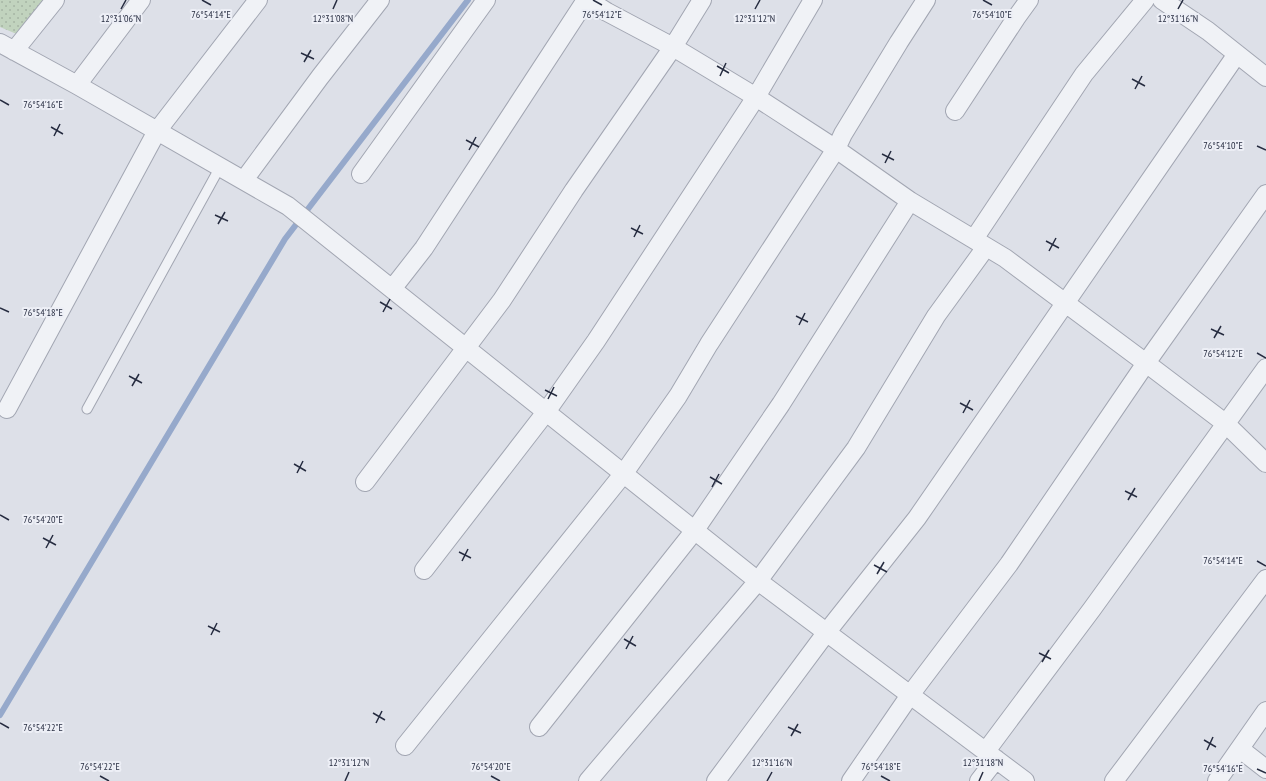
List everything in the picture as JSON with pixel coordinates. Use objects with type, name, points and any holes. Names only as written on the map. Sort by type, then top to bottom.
[{"type":"street","points":[[55,0],[7,47],[77,85],[288,206],[758,581],[1025,781]]},
{"type":"street","points":[[77,85],[141,0]]},
{"type":"street","points":[[7,409],[157,131],[258,0]]},
{"type":"street","points":[[244,180],[320,77],[380,0]]},
{"type":"street","points":[[361,174],[486,0]]},
{"type":"street","points":[[392,289],[424,248],[587,0],[673,47],[756,97],[836,149],[910,201],[1005,258],[1146,362],[1225,423],[1266,463]]},
{"type":"street","points":[[365,482],[502,300],[574,190],[673,47],[702,0]]},
{"type":"street","points":[[424,570],[546,412],[596,341],[756,97],[813,0]]},
{"type":"street","points":[[405,746],[624,474],[678,396],[709,344],[836,149],[843,134],[926,0]]},
{"type":"street","points":[[955,111],[1029,0]]},
{"type":"street","points":[[588,781],[758,581],[856,448],[1084,74],[1145,0]]},
{"type":"street","points":[[1162,0],[1208,32],[1266,77]]},
{"type":"street","points":[[716,781],[826,633],[917,518],[1237,54]]},
{"type":"street","points":[[851,781],[910,694],[1009,564],[1146,362],[1266,194]]},
{"type":"street","points":[[539,727],[694,530],[781,404],[910,201]]},
{"type":"street","points":[[979,781],[991,755],[1092,609],[1266,368]]},
{"type":"street","points":[[1114,781],[1266,579]]},
{"type":"street","points":[[1217,781],[1266,711]]},
{"type":"street","points":[[1240,748],[1266,769]]},
{"type":"lane","points":[[87,409],[220,167]]},
{"type":"green space","points":[[0,0],[47,0],[19,35],[0,27]]},
{"type":"waterway","points":[[0,715],[285,239],[468,0]]}]
